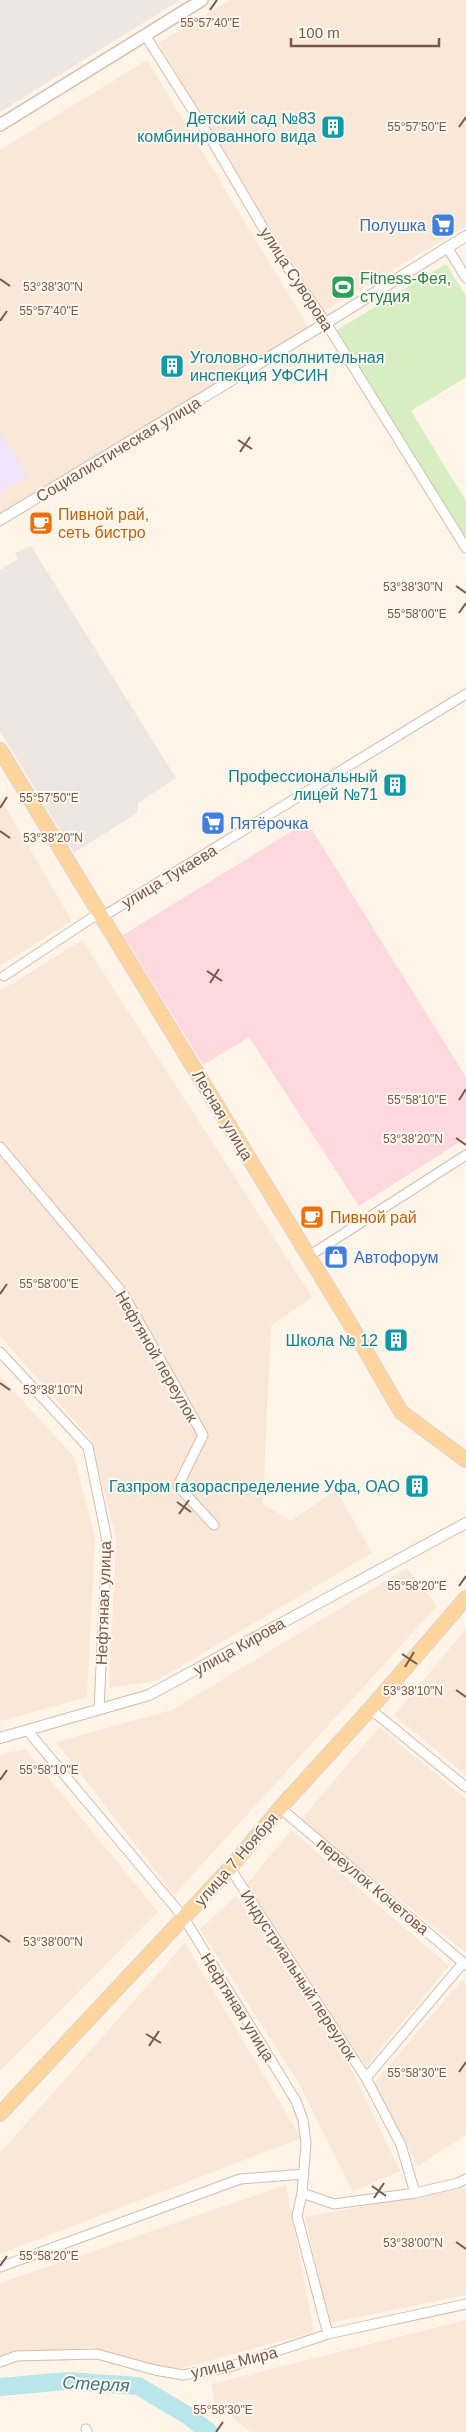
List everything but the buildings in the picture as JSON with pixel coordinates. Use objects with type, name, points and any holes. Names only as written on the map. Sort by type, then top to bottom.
[{"type":"main road","points":[[0,124],[202,0]]},
{"type":"main road","name":"Лесная улица","points":[[0,750],[309,1256],[401,1412],[466,1460]]},
{"type":"main road","name":"улица 7 Ноября","points":[[0,2114],[230,1868],[280,1808],[370,1709],[466,1598]]},
{"type":"street","name":"улица Суворова","points":[[145,35],[211,139],[279,254],[326,324],[466,548]]},
{"type":"street","name":"Социалистическая улица","points":[[0,520],[326,324],[466,236]]},
{"type":"street","points":[[447,247],[466,278]]},
{"type":"street","name":"улица Тукаева","points":[[4,976],[93,917],[102,917],[466,694]]},
{"type":"street","name":"Нефтяной переулок","points":[[0,1147],[122,1292],[204,1435],[178,1486],[214,1525]]},
{"type":"street","points":[[309,1256],[466,1155]]},
{"type":"street","name":"Нефтяная улица","points":[[0,1352],[88,1447],[107,1540],[99,1709]]},
{"type":"street","name":"улица Кирова","points":[[0,1738],[149,1695],[466,1523]]},
{"type":"street","points":[[370,1709],[466,1787]]},
{"type":"street","name":"Нефтяная улица","points":[[27,1730],[184,1918],[296,2101],[303,2120],[306,2143],[302,2193],[297,2216],[328,2334]]},
{"type":"street","name":"переулок Кочетова","points":[[280,1808],[465,1964]]},
{"type":"street","name":"Индустриальный переулок","points":[[230,1868],[366,2078],[401,2145],[415,2192]]},
{"type":"street","points":[[366,2078],[465,1964]]},
{"type":"street","points":[[0,2267],[240,2179],[304,2174]]},
{"type":"street","points":[[302,2193],[334,2204],[415,2192],[458,2183],[466,2179]]},
{"type":"street","name":"улица Мира","points":[[0,2362],[16,2356],[97,2354],[155,2370],[183,2375],[229,2367],[328,2334],[466,2304]]},
{"type":"shaded area","points":[[0,0],[180,0],[0,112]]},
{"type":"shaded area","points":[[230,0],[466,0],[466,226],[321,313],[158,43]]},
{"type":"shaded area","points":[[147,60],[310,330],[0,515],[0,150]]},
{"type":"shaded area","points":[[0,433],[28,475],[0,494]]},
{"type":"shaded area","points":[[31,546],[176,778],[138,803],[137,813],[74,853],[0,731],[0,570],[18,559],[15,553]]},
{"type":"shaded area","points":[[0,798],[72,921],[0,966]]},
{"type":"shaded area","points":[[307,822],[466,1077],[466,1138],[359,1206],[249,1037],[203,1065],[123,935]]},
{"type":"shaded area","points":[[82,940],[312,1297],[271,1326],[263,1504],[291,1521],[336,1490],[372,1553],[156,1681],[109,1688],[116,1537],[91,1440],[0,1336],[0,991]]},
{"type":"shaded area","points":[[0,1376],[74,1457],[95,1537],[87,1697],[0,1721]]},
{"type":"shaded area","points":[[407,1568],[437,1606],[174,1895],[56,1742],[172,1710]]},
{"type":"shaded area","points":[[466,1629],[466,1775],[394,1715]]},
{"type":"shaded area","points":[[379,1727],[466,1799],[466,1953],[301,1820]]},
{"type":"shaded area","points":[[25,1749],[158,1912],[0,2071],[0,1755]]},
{"type":"shaded area","points":[[291,1830],[449,1966],[366,2066],[247,1884]]},
{"type":"shaded area","points":[[236,1896],[346,2058],[400,2171],[353,2192],[297,2080],[200,1929]]},
{"type":"shaded area","points":[[185,1943],[301,2138],[0,2254],[0,2153]]},
{"type":"shaded area","points":[[462,1980],[466,1983],[466,2135],[418,2166],[374,2083]]},
{"type":"shaded area","points":[[286,2185],[314,2332],[171,2371],[91,2347],[0,2357],[0,2283]]},
{"type":"shaded area","points":[[466,2188],[466,2295],[329,2323],[305,2217]]},
{"type":"shaded area","points":[[466,2320],[466,2432],[250,2432],[215,2403],[211,2384]]},
{"type":"green space","points":[[446,264],[466,296],[466,377],[411,411],[466,501],[466,542],[337,330]]},
{"type":"waterway","name":"Стерля","points":[[0,2387],[67,2381],[138,2386],[187,2415],[209,2432]]},
{"type":"place","name":"Детский сад №83 комбинированного вида","points":[[333,127]]},
{"type":"place","name":"Полушка","points":[[443,225]]},
{"type":"place","name":"Fitness-Фея, студия","points":[[343,287]]},
{"type":"place","name":"Уголовно-исполнительная инспекция УФСИН","points":[[172,366]]},
{"type":"place","name":"Пивной рай, сеть бистро","points":[[41,523]]},
{"type":"place","name":"Профессиональный лицей №71","points":[[395,785]]},
{"type":"place","name":"Пятёрочка","points":[[213,823]]},
{"type":"place","name":"Пивной рай","points":[[312,1217]]},
{"type":"place","name":"Автофорум","points":[[336,1257]]},
{"type":"place","name":"Школа № 12","points":[[396,1340]]},
{"type":"place","name":"Газпром газораспределение Уфа, ОАО","points":[[417,1486]]}]
